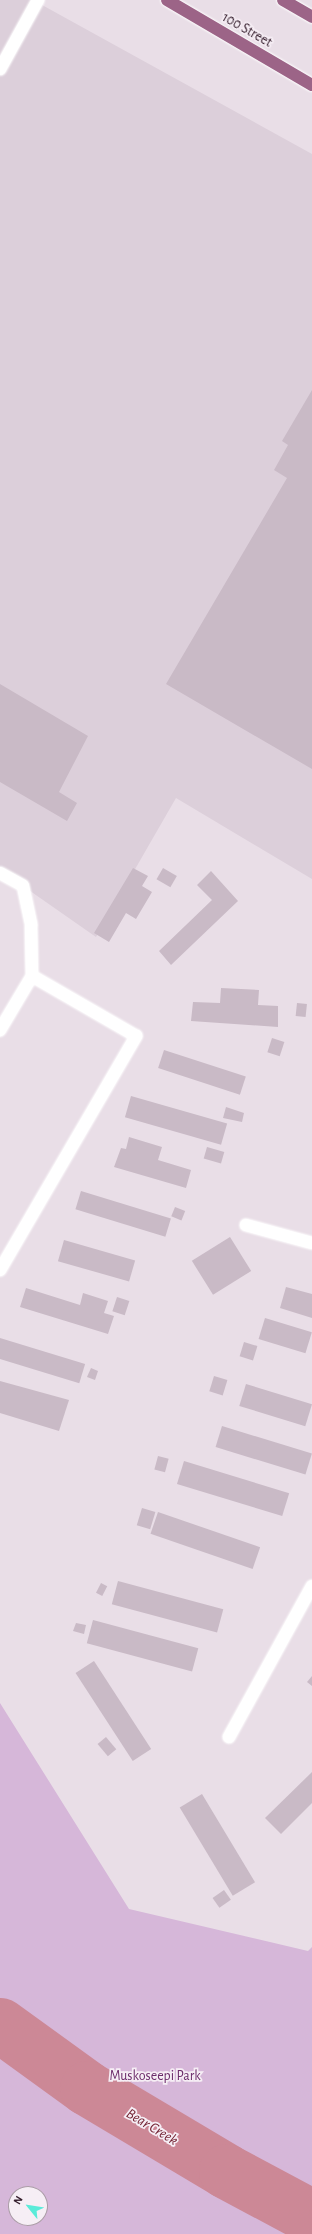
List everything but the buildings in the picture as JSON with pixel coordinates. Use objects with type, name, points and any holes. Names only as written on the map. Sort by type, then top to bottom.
[{"type":"main road","name":"100 Street","points":[[167,0],[312,85]]},
{"type":"main road","points":[[283,0],[312,16]]},
{"type":"street","points":[[0,69],[38,0]]},
{"type":"street","points":[[0,873],[23,886],[32,925],[32,976],[0,1030]]},
{"type":"street","points":[[0,1270],[136,1036],[32,976]]},
{"type":"street","points":[[246,1225],[312,1243]]},
{"type":"street","points":[[229,1737],[312,1586]]},
{"type":"shaded area","points":[[0,0],[33,0],[312,154],[312,879],[176,798],[96,937],[23,886],[0,873]]},
{"type":"green space","name":"Muskoseepi Park","points":[[0,1703],[129,1909],[308,1951],[312,1947],[312,2234],[0,2234]]},
{"type":"waterway","name":"Bear Creek","points":[[0,2025],[87,2088],[226,2171],[312,2217]]}]
